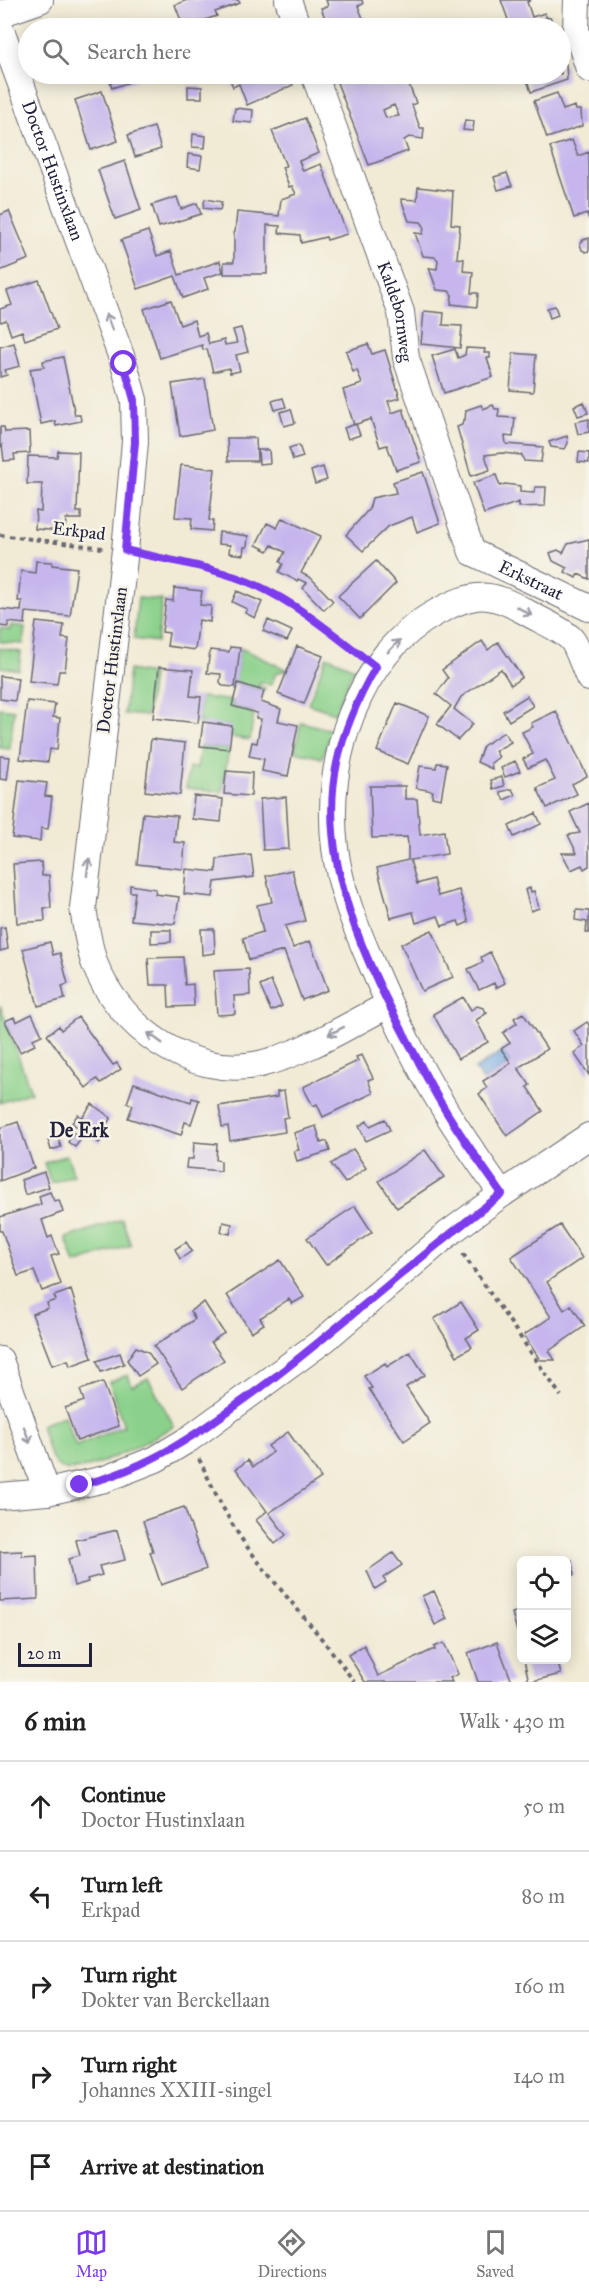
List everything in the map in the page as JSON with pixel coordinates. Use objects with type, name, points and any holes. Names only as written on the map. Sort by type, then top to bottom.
[{"type":"street","points":[[0,14],[40,0]]},
{"type":"street","points":[[288,0],[294,18]]},
{"type":"street","points":[[577,0],[576,30],[589,69]]},
{"type":"street","name":"Doctor Hustinxlaan","points":[[0,27],[18,76]]},
{"type":"street","name":"Doctor Hustinxlaan","points":[[21,84],[124,364],[134,400],[135,442],[125,550],[83,908],[95,963],[110,992],[128,1016],[148,1034],[176,1053],[227,1066],[258,1064],[282,1057],[388,1005]]},
{"type":"street","name":"Kaldebornweg","points":[[318,84],[401,312],[406,358],[471,552]]},
{"type":"street","name":"Erkstraat","points":[[471,552],[530,578],[589,608]]},
{"type":"street","points":[[502,1194],[440,1103],[388,1005],[360,938],[345,896],[335,849],[333,802],[337,763],[362,691],[376,667],[393,646],[431,616],[474,596],[503,600],[570,638],[589,678]]},
{"type":"street","points":[[0,1497],[47,1492],[105,1479],[156,1459],[189,1439],[324,1340],[449,1233],[502,1194],[589,1136]]},
{"type":"street","points":[[0,1360],[47,1492]]},
{"type":"path","name":"Erkpad","points":[[0,535],[125,550],[214,571],[258,586],[306,615],[376,667]]},
{"type":"path","points":[[449,1233],[561,1396]]},
{"type":"path","points":[[189,1439],[228,1518],[247,1547],[354,1682]]},
{"type":"green space","points":[[138,598],[162,600],[157,642],[134,639]]},
{"type":"green space","points":[[11,625],[25,627],[23,644],[0,642],[0,628],[10,630]]},
{"type":"green space","points":[[0,648],[21,652],[19,670],[0,667]]},
{"type":"green space","points":[[240,648],[288,670],[276,673],[271,685],[260,682],[258,686],[265,688],[264,691],[235,682]]},
{"type":"green space","points":[[327,656],[354,668],[335,713],[308,704]]},
{"type":"green space","points":[[129,670],[152,674],[147,716],[124,714]]},
{"type":"green space","points":[[201,697],[233,701],[232,706],[254,713],[250,740],[230,737],[231,726],[198,723]]},
{"type":"green space","points":[[0,708],[14,710],[10,749],[0,748]]},
{"type":"green space","points":[[301,722],[332,730],[322,758],[295,751]]},
{"type":"green space","points":[[200,746],[229,749],[222,792],[186,788],[189,767],[197,768]]},
{"type":"green space","points":[[0,1005],[31,1092],[0,1103]]},
{"type":"green space","points":[[67,1155],[74,1175],[51,1183],[44,1163]]},
{"type":"green space","points":[[122,1219],[131,1245],[75,1264],[66,1238]]},
{"type":"green space","points":[[128,1375],[132,1386],[148,1378],[174,1426],[134,1448],[99,1463],[69,1470],[55,1464],[41,1425],[64,1416],[76,1446],[124,1426],[109,1382]]},
{"type":"water","points":[[503,1051],[511,1063],[483,1081],[475,1069]]},
{"type":"building","points":[[187,0],[238,0],[240,3],[215,12],[217,16],[211,18],[180,18],[175,5]]},
{"type":"building","points":[[326,0],[362,0],[363,4],[358,6],[363,18],[325,18],[321,8],[328,6]]},
{"type":"building","points":[[501,0],[531,0],[527,2],[532,17],[545,13],[546,17],[551,18],[507,18]]},
{"type":"building","points":[[111,84],[124,84],[112,88]]},
{"type":"building","points":[[239,84],[293,85],[247,105]]},
{"type":"building","points":[[338,84],[409,84],[416,103],[412,105],[420,128],[424,128],[423,139],[409,137],[404,140],[408,151],[369,165]],"holes":[[[394,105],[399,116],[386,118],[383,110]]]},
{"type":"building","points":[[528,84],[555,84],[531,92]]},
{"type":"building","points":[[188,86],[202,87],[202,98],[188,98]]},
{"type":"building","points":[[102,91],[118,141],[91,150],[75,100]]},
{"type":"building","points":[[557,93],[563,110],[575,106],[576,110],[581,110],[582,126],[547,138],[534,101]]},
{"type":"building","points":[[235,108],[253,110],[252,123],[233,121]]},
{"type":"building","points":[[305,118],[319,153],[299,161],[303,171],[321,164],[347,234],[327,240],[326,237],[301,243],[300,235],[279,233],[280,226],[267,225],[267,274],[224,274],[224,262],[234,262],[237,212],[279,216],[281,199],[296,194],[292,186],[289,187],[282,167],[286,166],[272,131]]},
{"type":"building","points":[[465,120],[474,121],[473,131],[463,130]]},
{"type":"building","points":[[154,127],[161,149],[135,157],[128,135]]},
{"type":"building","points":[[193,134],[206,136],[205,148],[192,147]]},
{"type":"building","points":[[572,140],[578,156],[589,152],[589,220],[587,214],[574,218],[550,147]]},
{"type":"building","points":[[188,154],[202,156],[200,169],[187,167]]},
{"type":"building","points":[[125,161],[141,210],[115,219],[98,170]]},
{"type":"building","points":[[507,173],[512,186],[498,190],[494,177]]},
{"type":"building","points":[[418,187],[453,191],[451,224],[460,225],[457,258],[464,259],[463,271],[473,272],[471,293],[478,293],[477,307],[451,304],[452,295],[449,291],[437,290],[429,268],[437,269],[438,260],[435,257],[423,256],[415,233],[423,234],[424,226],[421,222],[409,221],[401,199],[417,200]]},
{"type":"building","points":[[177,197],[181,209],[197,203],[201,214],[159,227],[152,205]]},
{"type":"building","points":[[205,199],[222,202],[220,210],[203,208]]},
{"type":"building","points":[[9,211],[29,259],[0,271],[0,215]]},
{"type":"building","points":[[148,231],[157,256],[171,251],[179,275],[220,261],[223,272],[204,278],[208,289],[183,298],[175,276],[138,289],[121,240]]},
{"type":"building","points":[[589,238],[589,251],[586,252],[582,250],[580,244]]},
{"type":"building","points":[[39,280],[57,329],[25,340],[22,331],[11,335],[6,320],[1,322],[0,320],[0,309],[12,305],[7,291]]},
{"type":"building","points":[[171,300],[180,325],[194,320],[198,336],[206,333],[209,344],[224,340],[225,345],[237,343],[233,330],[241,328],[248,352],[236,355],[240,371],[230,373],[229,368],[213,372],[207,349],[203,350],[202,345],[160,358],[144,309]]},
{"type":"building","points":[[555,306],[558,315],[550,318],[547,308]]},
{"type":"building","points":[[424,311],[444,313],[443,325],[462,326],[460,348],[421,344]]},
{"type":"building","points":[[14,343],[20,366],[5,370],[7,375],[0,377],[0,347]]},
{"type":"building","points":[[368,344],[372,354],[385,350],[400,398],[388,401],[392,413],[403,409],[421,462],[396,470],[387,445],[380,447],[371,419],[354,425],[343,390],[362,384],[357,370],[353,372],[346,351]]},
{"type":"building","points":[[466,348],[485,349],[484,353],[490,353],[490,358],[487,358],[493,377],[444,393],[432,356],[455,349],[458,358],[465,355]]},
{"type":"building","points":[[513,353],[536,355],[533,392],[510,390]]},
{"type":"building","points":[[63,357],[75,415],[80,415],[81,421],[56,426],[55,421],[41,424],[30,369],[44,367],[43,361]]},
{"type":"building","points":[[205,379],[213,430],[180,436],[172,384]]},
{"type":"building","points":[[283,398],[286,407],[275,410],[272,401]]},
{"type":"building","points":[[584,402],[588,413],[578,416],[574,406]]},
{"type":"building","points":[[481,405],[483,409],[493,405],[495,409],[499,409],[498,417],[515,418],[513,437],[505,436],[506,444],[543,447],[541,462],[524,461],[522,455],[502,453],[485,455],[490,470],[471,476],[457,427],[465,420],[466,410]]},
{"type":"building","points":[[291,409],[295,423],[284,426],[280,412]]},
{"type":"building","points":[[589,419],[589,432],[578,434],[575,422]]},
{"type":"building","points":[[356,424],[360,435],[348,439],[344,428]]},
{"type":"building","points":[[0,427],[4,427],[5,432],[29,431],[30,453],[14,454],[15,460],[4,461],[2,445],[0,446]]},
{"type":"building","points":[[567,436],[568,443],[565,449],[551,447],[549,442]]},
{"type":"building","points":[[227,438],[256,438],[257,461],[228,461]]},
{"type":"building","points":[[299,445],[303,457],[293,460],[289,448]]},
{"type":"building","points":[[258,450],[269,450],[270,463],[259,464]]},
{"type":"building","points":[[58,451],[79,452],[77,512],[81,512],[81,519],[66,519],[65,531],[35,529],[36,511],[41,512],[42,484],[27,484],[28,456],[57,457]]},
{"type":"building","points":[[579,452],[589,453],[589,463],[578,462]]},
{"type":"building","points":[[181,465],[215,469],[209,520],[213,521],[212,531],[191,529],[192,518],[175,517]]},
{"type":"building","points":[[323,467],[327,480],[315,484],[311,471]]},
{"type":"building","points":[[423,472],[440,523],[417,532],[412,517],[389,526],[363,551],[346,535],[369,509],[372,498],[396,493],[393,482]]},
{"type":"building","points":[[496,475],[500,486],[505,484],[520,486],[520,492],[534,493],[535,487],[546,487],[545,506],[519,507],[519,502],[484,514],[473,483]]},
{"type":"building","points":[[282,518],[321,536],[301,573],[311,578],[333,601],[324,610],[303,588],[307,583],[279,572],[283,564],[280,562],[285,552],[272,545],[268,551],[256,545],[267,523],[277,528]]},
{"type":"building","points":[[219,532],[248,536],[247,547],[244,547],[243,555],[229,553],[230,545],[218,544]]},
{"type":"building","points":[[589,539],[589,579],[578,574],[576,578],[565,572],[567,568],[553,561],[550,553],[558,550],[563,553],[568,544]]},
{"type":"building","points":[[36,561],[77,568],[70,616],[26,612],[25,624],[8,622],[8,627],[0,626],[0,609],[21,611],[22,601],[18,601],[21,571],[35,573]]},
{"type":"building","points":[[376,561],[396,583],[360,619],[338,596]]},
{"type":"building","points":[[174,588],[202,591],[200,605],[211,606],[210,622],[199,620],[195,650],[167,646],[169,633],[162,632],[166,600],[173,601]]},
{"type":"building","points":[[237,591],[262,602],[255,618],[245,613],[247,609],[232,602]]},
{"type":"building","points":[[268,620],[292,631],[287,641],[263,631]]},
{"type":"building","points":[[36,622],[64,625],[62,638],[69,639],[65,671],[59,671],[57,684],[29,681]]},
{"type":"building","points":[[482,641],[488,650],[498,642],[522,677],[511,685],[501,669],[461,697],[454,709],[473,724],[458,740],[437,724],[451,706],[436,694],[448,678],[442,670]]},
{"type":"building","points":[[297,646],[323,656],[304,704],[278,694]]},
{"type":"building","points":[[230,647],[240,648],[235,687],[223,686],[220,682],[221,674],[207,673],[210,650],[229,652]]},
{"type":"building","points":[[159,667],[193,670],[190,696],[201,697],[198,723],[153,718]]},
{"type":"building","points":[[0,676],[18,678],[15,701],[0,699]]},
{"type":"building","points":[[238,683],[264,691],[261,702],[281,709],[278,721],[298,725],[288,776],[262,771],[264,759],[249,756],[252,742],[257,743],[261,719],[256,718],[257,713],[232,706]]},
{"type":"building","points":[[527,696],[533,706],[509,721],[503,711]]},
{"type":"building","points":[[27,701],[55,704],[53,717],[60,718],[57,750],[50,749],[48,762],[20,759]]},
{"type":"building","points":[[397,703],[429,716],[408,764],[377,751]]},
{"type":"building","points":[[556,711],[587,776],[572,784],[577,794],[547,808],[537,788],[555,780],[545,760],[528,768],[523,759],[533,754],[522,732],[533,727],[531,723]]},
{"type":"building","points":[[203,722],[232,726],[229,749],[200,746]]},
{"type":"building","points":[[504,732],[511,742],[495,751],[499,757],[491,763],[492,769],[477,762],[483,746]]},
{"type":"building","points":[[151,739],[185,743],[180,795],[145,791]]},
{"type":"building","points":[[0,756],[10,757],[7,780],[0,779]]},
{"type":"building","points":[[515,761],[520,771],[505,777],[501,768]]},
{"type":"building","points":[[437,763],[447,764],[441,799],[432,797],[433,791],[416,788],[420,766],[436,768]]},
{"type":"building","points":[[226,771],[252,773],[251,796],[224,794]]},
{"type":"building","points":[[502,777],[504,786],[493,789],[491,780]]},
{"type":"building","points":[[19,780],[47,783],[45,796],[52,797],[48,829],[41,828],[40,841],[12,838]]},
{"type":"building","points":[[370,786],[405,786],[405,799],[417,799],[420,835],[444,831],[447,854],[410,860],[417,884],[433,879],[438,896],[459,890],[469,922],[460,926],[458,921],[442,926],[438,916],[416,923],[413,912],[391,918],[377,868],[408,860],[407,837],[372,838]]},
{"type":"building","points":[[512,789],[515,795],[504,800],[500,792]]},
{"type":"building","points":[[194,796],[223,799],[221,822],[192,819]]},
{"type":"building","points":[[286,797],[289,849],[263,850],[260,799]]},
{"type":"building","points":[[589,803],[589,866],[584,869],[582,865],[571,870],[562,853],[577,853],[568,835],[580,833],[570,812]]},
{"type":"building","points":[[143,813],[177,816],[174,842],[185,843],[183,869],[137,864]]},
{"type":"building","points":[[536,813],[541,824],[514,837],[509,826]]},
{"type":"building","points":[[251,855],[254,877],[215,882],[213,897],[184,894],[186,869],[216,872],[217,859]]},
{"type":"building","points":[[41,862],[42,876],[49,875],[51,908],[44,908],[45,921],[17,923],[13,864]]},
{"type":"building","points":[[292,870],[305,921],[285,926],[293,948],[310,941],[328,990],[302,1000],[284,951],[249,960],[243,938],[263,932],[257,905],[272,902],[266,876]]},
{"type":"building","points":[[130,885],[156,889],[155,894],[179,897],[175,924],[131,920],[135,892],[130,892]]},
{"type":"building","points":[[530,888],[531,892],[534,891],[539,908],[531,911],[525,890]]},
{"type":"building","points":[[576,910],[589,911],[589,933],[586,933],[587,922],[575,920]]},
{"type":"building","points":[[5,927],[8,949],[0,951],[0,928]]},
{"type":"building","points":[[201,929],[214,929],[215,953],[202,955]]},
{"type":"building","points":[[151,930],[171,930],[171,942],[151,943]]},
{"type":"building","points":[[432,930],[453,977],[422,991],[401,944]]},
{"type":"building","points":[[50,942],[53,955],[60,953],[68,984],[62,986],[65,999],[38,1006],[23,949]]},
{"type":"building","points":[[490,952],[505,983],[496,988],[494,983],[479,990],[468,969],[483,962],[481,957]]},
{"type":"building","points":[[183,957],[185,985],[193,984],[194,1006],[169,1007],[168,985],[150,985],[148,958]]},
{"type":"building","points":[[249,969],[250,995],[234,996],[235,1014],[217,1015],[214,971]]},
{"type":"building","points":[[271,981],[282,1006],[271,1011],[260,986]]},
{"type":"building","points":[[463,997],[471,1010],[477,1006],[483,1008],[487,1013],[476,1020],[488,1042],[458,1059],[433,1014]]},
{"type":"building","points":[[523,1013],[547,1049],[518,1068],[530,1085],[527,1087],[543,1111],[507,1136],[479,1094],[487,1088],[483,1081],[511,1063],[501,1049],[510,1043],[503,1033],[517,1023],[514,1018]]},
{"type":"building","points":[[32,1014],[42,1035],[33,1039],[35,1045],[20,1052],[5,1021],[14,1017],[16,1022]]},
{"type":"building","points":[[78,1017],[113,1065],[117,1063],[121,1069],[101,1083],[97,1079],[86,1088],[47,1035],[59,1026],[61,1030]]},
{"type":"building","points":[[587,1022],[589,1025],[589,1075],[574,1053],[584,1046],[574,1031]]},
{"type":"building","points":[[362,1055],[373,1078],[368,1080],[373,1093],[323,1117],[317,1104],[313,1106],[303,1087],[358,1061],[356,1057]]},
{"type":"building","points":[[134,1083],[191,1102],[192,1098],[199,1100],[191,1124],[185,1122],[181,1135],[128,1118],[133,1105],[127,1103]]},
{"type":"building","points":[[284,1091],[288,1117],[283,1118],[285,1132],[230,1141],[228,1126],[222,1127],[219,1106],[277,1097],[277,1092]]},
{"type":"building","points":[[92,1104],[111,1118],[101,1132],[105,1135],[99,1143],[72,1123],[78,1114],[82,1118]]},
{"type":"building","points":[[385,1119],[390,1130],[366,1141],[359,1126],[367,1121],[370,1126]]},
{"type":"building","points":[[18,1122],[34,1168],[0,1181],[0,1128]]},
{"type":"building","points":[[316,1126],[321,1143],[327,1141],[330,1151],[297,1161],[294,1151],[299,1150],[294,1133]]},
{"type":"building","points":[[74,1133],[82,1138],[75,1147],[68,1142]]},
{"type":"building","points":[[58,1137],[61,1147],[51,1150],[48,1140]]},
{"type":"building","points":[[194,1142],[217,1144],[216,1160],[221,1161],[221,1171],[186,1168],[187,1159],[193,1159]]},
{"type":"building","points":[[353,1149],[366,1168],[345,1183],[331,1164]]},
{"type":"building","points":[[425,1150],[444,1177],[397,1208],[379,1181]]},
{"type":"building","points":[[44,1172],[49,1187],[25,1195],[21,1180]]},
{"type":"building","points":[[50,1192],[54,1201],[59,1200],[63,1212],[42,1220],[48,1238],[52,1236],[59,1254],[51,1256],[61,1284],[42,1291],[34,1271],[18,1276],[2,1231],[0,1231],[0,1217],[41,1204],[39,1196]]},
{"type":"building","points":[[355,1206],[372,1232],[326,1265],[307,1238]]},
{"type":"building","points":[[223,1222],[232,1224],[230,1234],[221,1232]]},
{"type":"building","points":[[560,1225],[582,1258],[547,1282],[564,1310],[571,1305],[585,1326],[549,1351],[555,1360],[540,1360],[524,1335],[551,1317],[511,1257]]},
{"type":"building","points":[[186,1242],[192,1251],[180,1259],[175,1249]]},
{"type":"building","points":[[280,1260],[304,1297],[292,1304],[289,1299],[260,1318],[264,1324],[251,1332],[227,1295]]},
{"type":"building","points":[[71,1290],[92,1358],[70,1366],[68,1360],[52,1365],[32,1314],[48,1308],[47,1303],[56,1300],[54,1296]]},
{"type":"building","points":[[204,1302],[224,1333],[211,1342],[224,1360],[182,1388],[154,1346],[195,1319],[190,1311]]},
{"type":"building","points":[[461,1302],[479,1330],[466,1338],[472,1347],[457,1356],[434,1319]]},
{"type":"building","points":[[136,1347],[148,1352],[156,1364],[138,1376],[127,1360]]},
{"type":"building","points":[[410,1352],[425,1375],[406,1387],[430,1423],[404,1441],[369,1389],[372,1388],[364,1376],[385,1363],[387,1367]]},
{"type":"building","points":[[120,1353],[124,1364],[101,1372],[97,1361]]},
{"type":"building","points":[[103,1382],[119,1426],[77,1441],[65,1408],[84,1401],[80,1390]]},
{"type":"building","points":[[288,1432],[321,1478],[269,1513],[286,1535],[275,1544],[256,1520],[267,1511],[236,1469],[248,1460],[253,1467],[273,1452],[268,1446]]},
{"type":"building","points":[[184,1507],[206,1569],[161,1585],[143,1521]]},
{"type":"building","points":[[117,1530],[125,1560],[99,1566],[102,1575],[74,1586],[68,1559],[80,1556],[76,1540]]},
{"type":"building","points":[[22,1551],[22,1556],[37,1555],[38,1599],[0,1601],[0,1552]]},
{"type":"building","points":[[393,1553],[402,1565],[383,1578],[386,1582],[375,1589],[367,1571]]},
{"type":"building","points":[[571,1561],[574,1575],[571,1575]]},
{"type":"building","points":[[434,1591],[447,1619],[435,1625],[422,1596]]},
{"type":"building","points":[[517,1612],[517,1631],[512,1613]]},
{"type":"building","points":[[497,1642],[512,1682],[478,1682],[468,1653]]},
{"type":"building","points":[[444,1643],[458,1674],[450,1678],[452,1682],[365,1682],[348,1655],[364,1645],[378,1676],[435,1650],[434,1647]]},
{"type":"building","points":[[525,1664],[558,1664],[561,1674],[529,1682]]},
{"type":"district","name":"De Erk","points":[[79,1130]]},
{"type":"route","points":[[80,1485],[105,1479],[156,1459],[216,1421],[324,1340],[449,1233],[502,1194],[440,1103],[388,1005],[345,896],[335,849],[333,802],[337,763],[362,691],[376,667],[282,598],[258,586],[214,571],[125,550],[135,442],[134,400],[124,364]]}]
